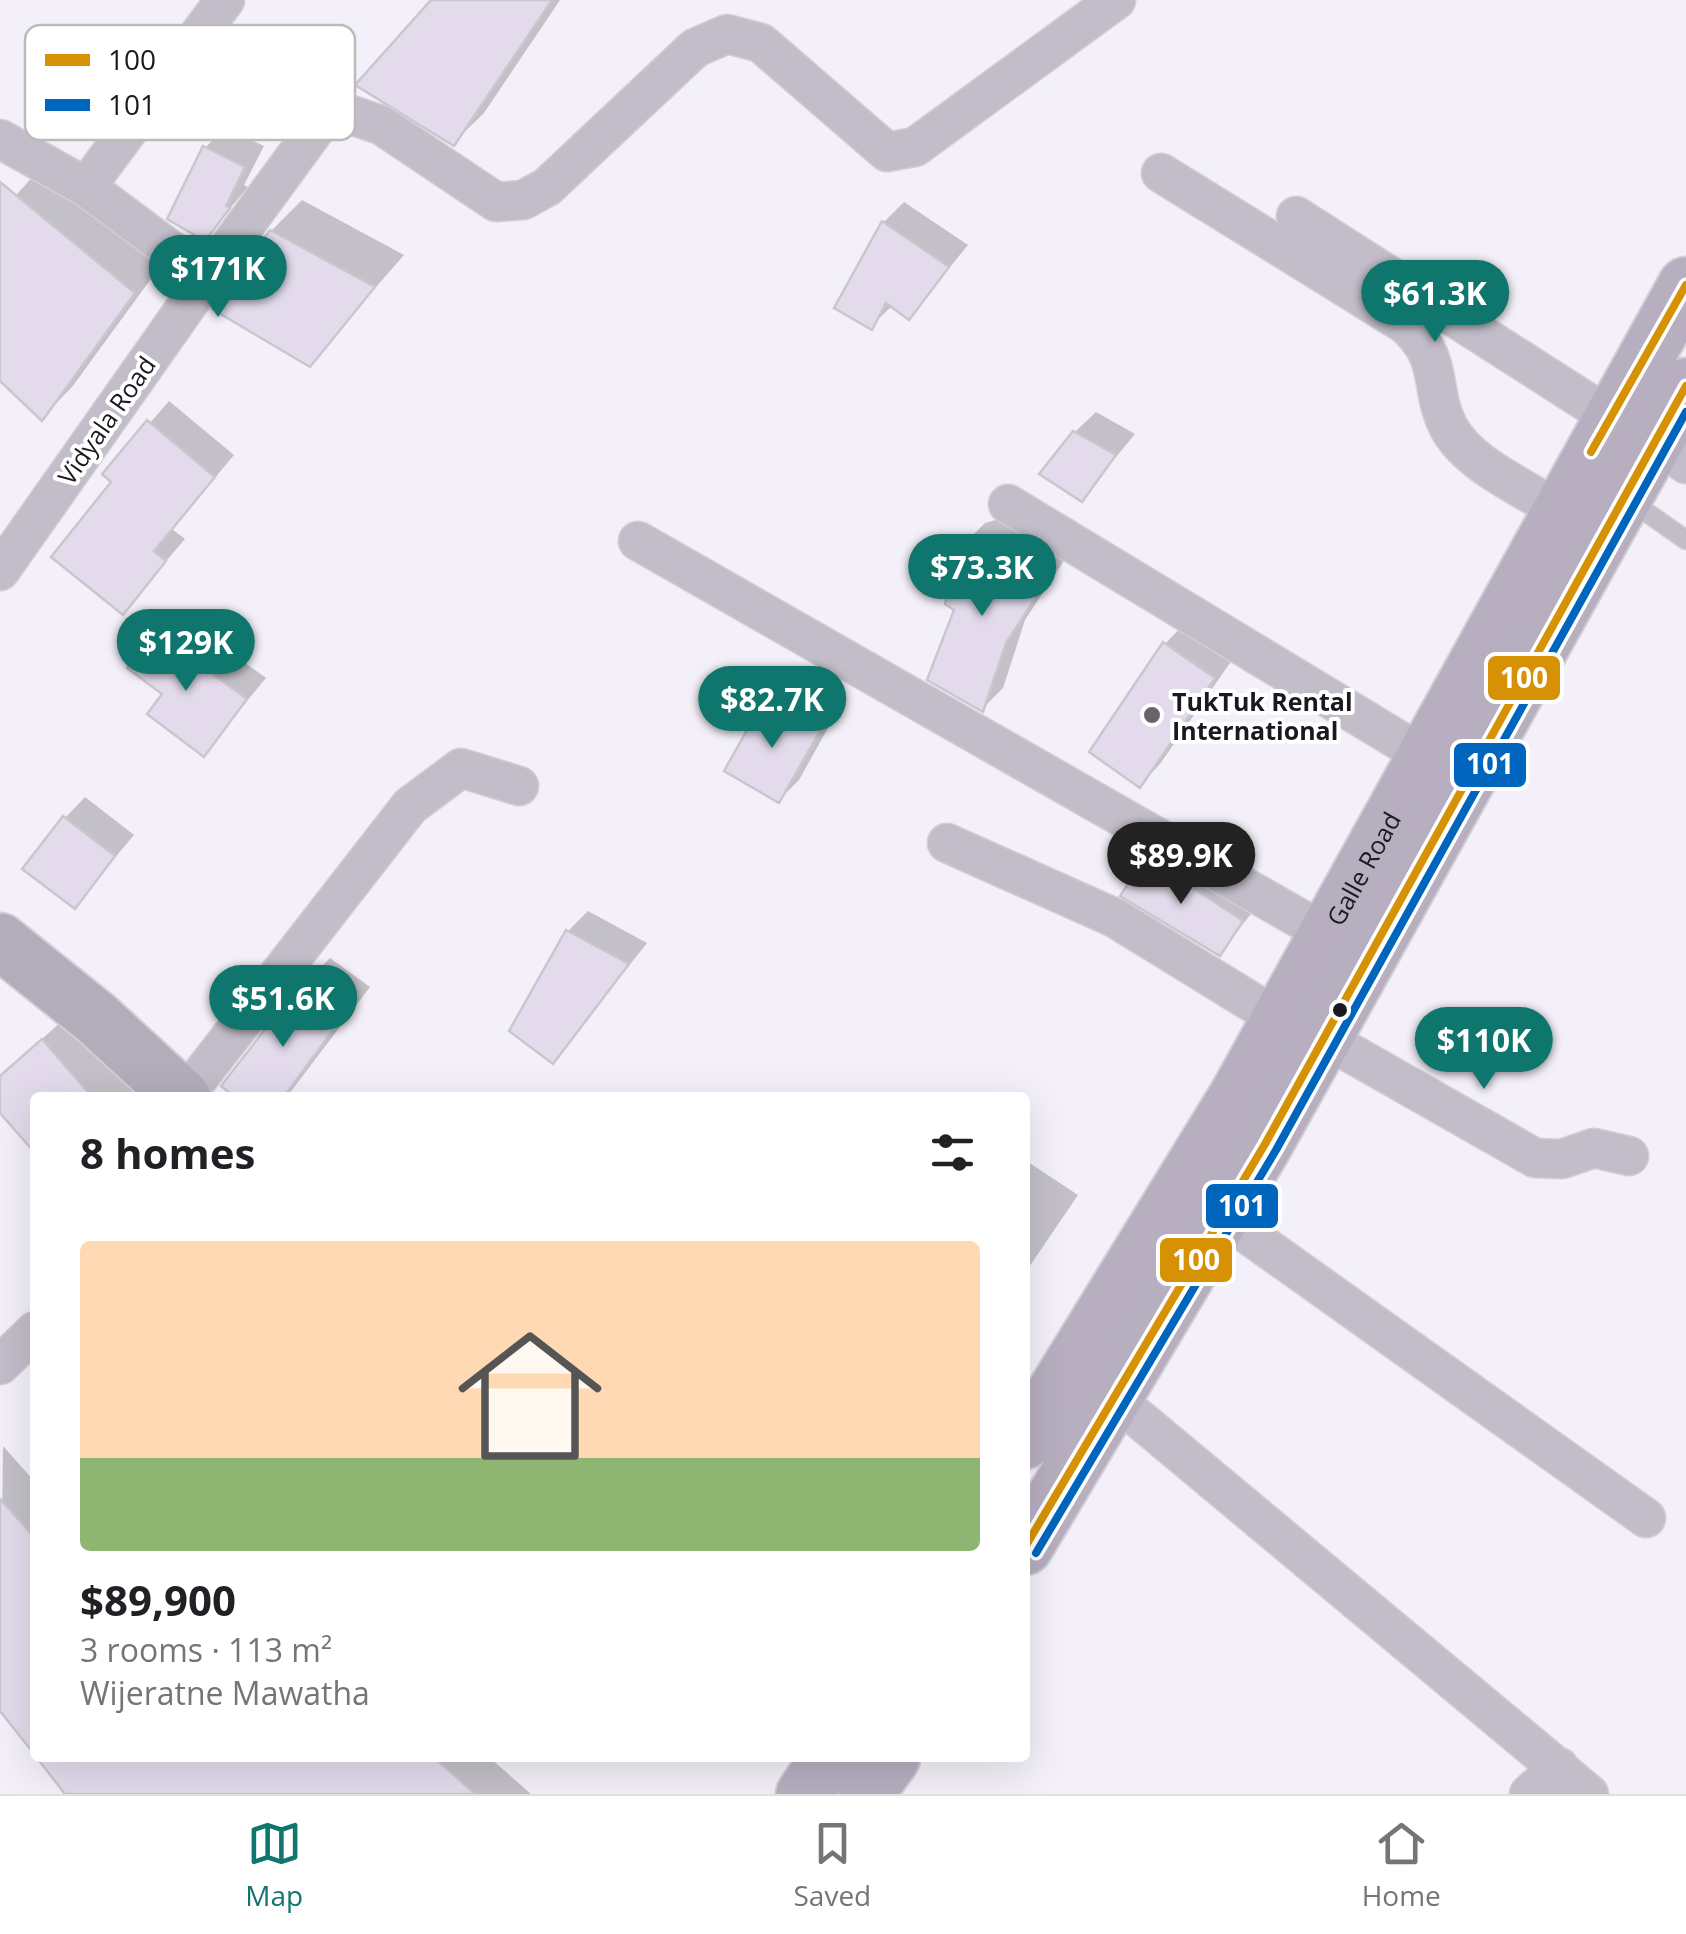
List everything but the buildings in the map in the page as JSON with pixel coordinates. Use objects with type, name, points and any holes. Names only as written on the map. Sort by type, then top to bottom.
[{"type":"highway","name":"Galle Road","points":[[1030,1433],[1237,1096],[1302,1028],[1325,934],[1560,511],[1650,441],[1686,285]]},
{"type":"highway","name":"Galle Road","points":[[1030,1539],[1222,1216],[1302,1028],[1625,497],[1650,441],[1686,386]]},
{"type":"highway","points":[[804,1794],[825,1762]]},
{"type":"highway","points":[[866,1794],[889,1762]]},
{"type":"main road","points":[[0,942],[96,1018],[176,1092]]},
{"type":"street","points":[[206,25],[225,0]]},
{"type":"street","name":"Vidyala Road","points":[[355,115],[381,125],[496,202],[523,200],[547,187],[695,48],[727,34],[761,43],[888,152],[916,147],[1116,0]]},
{"type":"street","points":[[0,139],[86,187],[207,276]]},
{"type":"street","points":[[86,187],[121,140]]},
{"type":"street","name":"Vidyala Road","points":[[0,571],[307,140]]},
{"type":"street","points":[[1162,173],[1405,324],[1426,342],[1447,425],[1464,448],[1560,511]]},
{"type":"street","points":[[1296,216],[1650,441]]},
{"type":"street","points":[[1008,504],[1423,755]]},
{"type":"street","points":[[638,541],[1325,934]]},
{"type":"street","points":[[188,1092],[410,806],[462,768],[519,786]]},
{"type":"street","points":[[946,843],[1115,918],[1536,1158],[1562,1159],[1594,1148],[1629,1156]]},
{"type":"street","points":[[1222,1216],[1646,1518]]},
{"type":"street","points":[[0,1365],[30,1336]]},
{"type":"street","points":[[1114,1398],[1589,1794]]},
{"type":"street","points":[[1529,1794],[1559,1768]]},
{"type":"lane","points":[[1625,497],[1686,540]]},
{"type":"transit line","name":"100","points":[[1591,452],[1686,285]]},
{"type":"transit line","name":"100","points":[[1030,1539],[1265,1144],[1686,386]]},
{"type":"transit line","name":"101","points":[[1036,1553],[1276,1150],[1686,412]]},
{"type":"place","name":"TukTuk Rental International","points":[[1152,715]]}]
